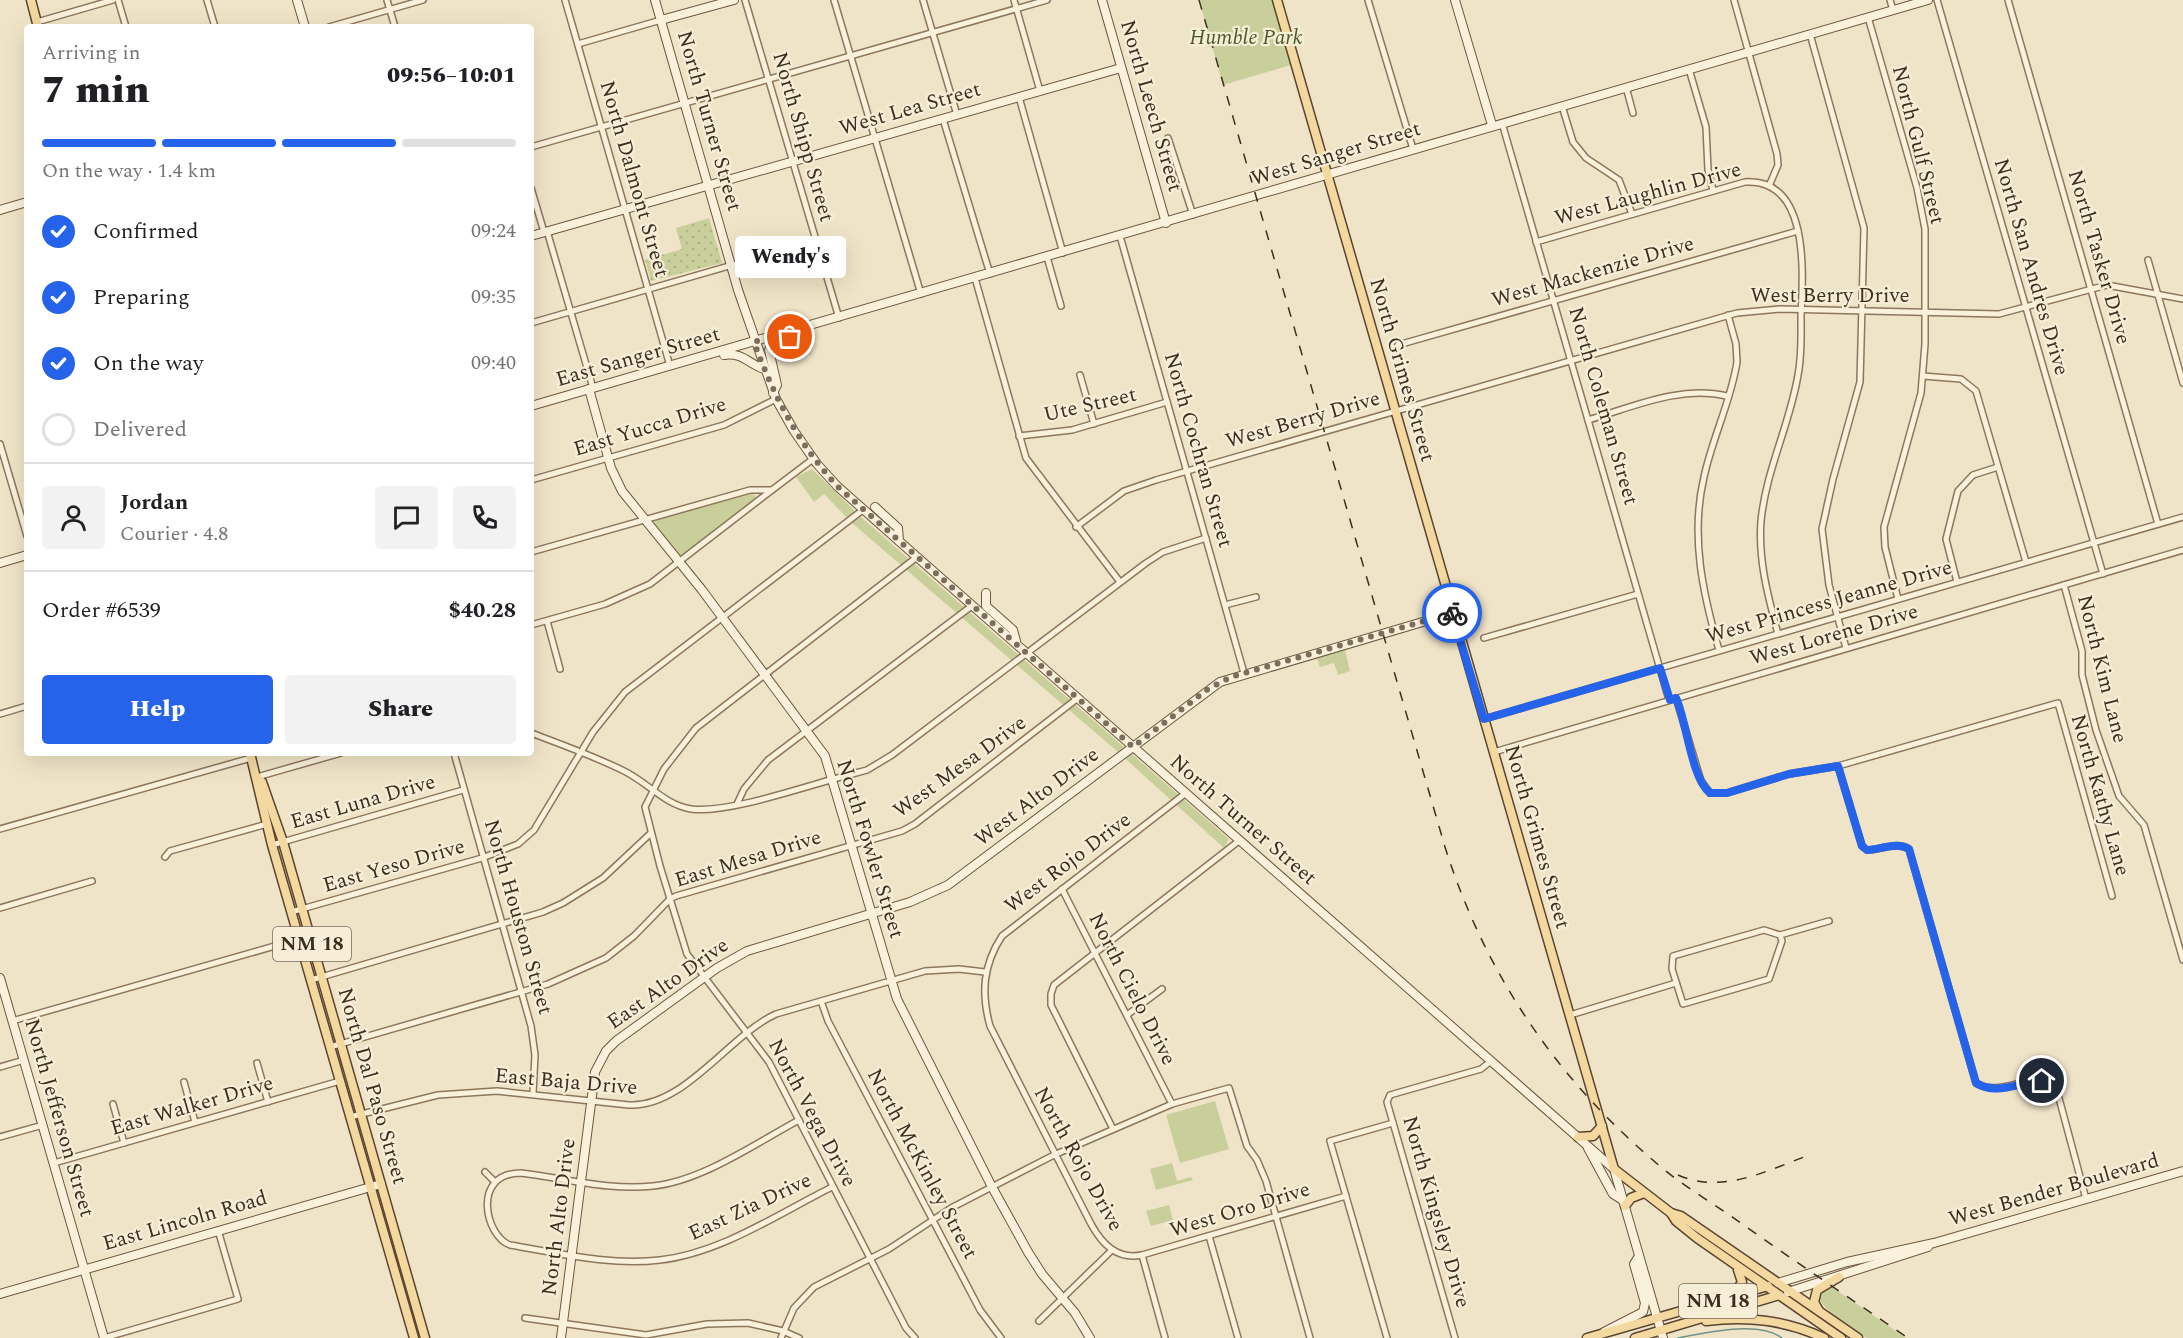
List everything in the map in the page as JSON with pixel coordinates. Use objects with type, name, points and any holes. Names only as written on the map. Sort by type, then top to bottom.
[{"type":"main road","points":[[31,0],[37,24]]},
{"type":"main road","points":[[297,0],[304,24]]},
{"type":"main road","name":"North Turner Street","points":[[655,0],[754,342],[775,396],[813,459],[837,486],[917,557],[1614,1169],[1671,1213],[1676,1221],[1734,1265],[1779,1295]]},
{"type":"main road","points":[[661,20],[734,0]]},
{"type":"main road","name":"North Leech Street","points":[[1102,0],[1166,223]]},
{"type":"main road","name":"North Grimes Street","points":[[1277,0],[1662,1334]]},
{"type":"main road","points":[[1455,0],[1492,126]]},
{"type":"main road","name":"West Sanger Street","points":[[754,342],[1929,0]]},
{"type":"main road","name":"West Lea Street","points":[[534,235],[1121,68]]},
{"type":"main road","points":[[0,210],[24,203]]},
{"type":"main road","points":[[775,396],[777,385],[769,350],[773,343],[790,337],[798,329]]},
{"type":"main road","name":"East Sanger Street","points":[[534,405],[754,342]]},
{"type":"main road","points":[[679,364],[684,365],[732,354],[742,356],[754,366],[764,369]]},
{"type":"main road","name":"North Fowler Street","points":[[591,389],[608,458],[622,491],[723,617],[825,756],[891,981],[909,1024],[992,1187],[1035,1264],[1075,1313],[1090,1338]]},
{"type":"main road","points":[[875,507],[898,528],[899,541]]},
{"type":"main road","points":[[0,562],[24,556]]},
{"type":"main road","points":[[986,593],[986,606],[1013,630],[1016,642]]},
{"type":"main road","name":"West Alto Drive","points":[[871,913],[928,896],[948,885],[1208,689],[1244,672],[1453,613]]},
{"type":"main road","name":"North Dal Paso Street","points":[[250,756],[257,777],[256,783],[271,822],[283,842],[425,1338]]},
{"type":"main road","name":"North Dal Paso Street","points":[[271,822],[272,845],[414,1338]]},
{"type":"main road","name":"East Alto Drive","points":[[591,1101],[595,1072],[606,1051],[704,978],[753,948],[871,913]]},
{"type":"main road","name":"North Jefferson Street","points":[[0,978],[1,988],[24,1059],[104,1338]]},
{"type":"main road","name":"North Alto Drive","points":[[561,1338],[591,1101]]},
{"type":"main road","points":[[1578,1137],[1593,1136],[1602,1126]]},
{"type":"main road","points":[[1586,1144],[1613,1194],[1624,1203],[1644,1192]]},
{"type":"main road","name":"West Bender Boulevard","points":[[1635,1338],[1662,1334],[1685,1323],[1790,1292],[1934,1243],[2183,1171]]},
{"type":"main road","name":"East Lincoln Road","points":[[0,1294],[381,1184]]},
{"type":"main road","name":"North Turner Street","points":[[1671,1213],[1681,1216],[1778,1283]]},
{"type":"main road","name":"West Bender Boulevard","points":[[1587,1338],[1847,1262],[1934,1243]]},
{"type":"main road","points":[[1602,1334],[1642,1312],[1645,1303],[1634,1264],[1639,1256]]},
{"type":"main road","points":[[1734,1265],[1743,1278],[1734,1296]]},
{"type":"main road","points":[[1819,1311],[1814,1302],[1817,1290],[1839,1276]]},
{"type":"main road","name":"NM 18","points":[[1778,1283],[1858,1338]]},
{"type":"main road","name":"NM 18","points":[[1779,1295],[1841,1338]]},
{"type":"main road","points":[[1685,1323],[1756,1319],[1790,1326],[1824,1338]]},
{"type":"street","points":[[37,24],[112,0]]},
{"type":"street","points":[[118,0],[125,24]]},
{"type":"street","points":[[207,0],[214,24]]},
{"type":"street","points":[[387,0],[394,24]]},
{"type":"street","points":[[339,24],[423,0]]},
{"type":"street","name":"North Dalmont Street","points":[[565,0],[670,366]]},
{"type":"street","name":"North Shipp Street","points":[[745,0],[839,318]]},
{"type":"street","points":[[834,0],[921,294]]},
{"type":"street","points":[[923,0],[957,115]]},
{"type":"street","points":[[1014,0],[1040,91]]},
{"type":"street","points":[[534,146],[1047,0]]},
{"type":"street","points":[[1368,0],[1413,149]]},
{"type":"street","points":[[1734,0],[1777,154],[1778,165],[1769,186],[1787,203],[1798,231],[1803,255],[1799,373],[1766,486],[1761,520],[1763,574],[1778,633]]},
{"type":"street","points":[[1890,0],[1893,10]]},
{"type":"street","name":"North San Andres Drive","points":[[1937,0],[2103,574]]},
{"type":"street","name":"North Tasker Drive","points":[[2008,0],[2158,524]]},
{"type":"street","name":"North Gulf Street","points":[[1868,17],[1921,205],[1925,229],[1923,376],[1915,419],[1884,527],[1885,547],[1898,599]]},
{"type":"street","points":[[578,44],[661,20]]},
{"type":"street","points":[[1809,34],[1863,222],[1864,311],[1860,382],[1833,479],[1822,529],[1824,557],[1846,648]]},
{"type":"street","points":[[1689,69],[1706,127],[1708,170],[1713,190]]},
{"type":"street","points":[[1626,87],[1633,113]]},
{"type":"street","points":[[1019,97],[1063,252]]},
{"type":"street","points":[[1562,106],[1573,142],[1586,158],[1619,180],[1632,214]]},
{"type":"street","points":[[944,118],[990,274]]},
{"type":"street","name":"North Coleman Street","points":[[1502,123],[1670,700]]},
{"type":"street","points":[[1168,138],[1193,215]]},
{"type":"street","name":"West Laughlin Drive","points":[[1536,242],[1745,182],[1769,186]]},
{"type":"street","name":"North Fowler Street","points":[[534,197],[570,312],[591,389]]},
{"type":"street","name":"West Mackenzie Drive","points":[[1398,345],[1798,231]]},
{"type":"street","name":"North Cochran Street","points":[[1120,236],[1244,672]]},
{"type":"street","points":[[534,322],[816,241]]},
{"type":"street","points":[[1047,257],[1061,306]]},
{"type":"street","points":[[2148,260],[2183,383]]},
{"type":"street","points":[[975,278],[1027,460],[1120,582]]},
{"type":"street","name":"West Berry Drive","points":[[1076,527],[1124,491],[1395,410],[1728,315],[1762,309],[1999,314],[2091,288],[2115,285],[2183,299]]},
{"type":"street","points":[[1719,650],[1704,594],[1698,528],[1703,478],[1736,369],[1737,354],[1728,315]]},
{"type":"street","points":[[1080,375],[1094,424]]},
{"type":"street","points":[[1923,376],[1953,376],[1973,387],[1979,398],[2026,562]]},
{"type":"street","points":[[1588,420],[1685,392],[1709,392],[1727,396]]},
{"type":"street","name":"East Yucca Drive","points":[[534,479],[724,424],[775,396]]},
{"type":"street","name":"Ute Street","points":[[1019,436],[1057,433],[1167,402]]},
{"type":"street","points":[[0,444],[24,526]]},
{"type":"street","points":[[534,625],[626,596],[659,578],[813,459]]},
{"type":"street","points":[[1957,582],[1946,539],[1958,491],[1973,475],[1998,468]]},
{"type":"street","points":[[534,551],[750,490],[772,490]]},
{"type":"street","name":"East Yeso Drive","points":[[291,912],[482,858],[518,844],[534,830],[606,713],[625,692],[864,509]]},
{"type":"street","name":"West Princess Jeanne Drive","points":[[1484,719],[2183,517]]},
{"type":"street","points":[[534,734],[625,771],[671,802],[690,808],[709,809],[737,804],[867,770],[885,760],[1163,552],[1206,538]]},
{"type":"street","name":"West Lorene Drive","points":[[1494,752],[2183,550]]},
{"type":"street","points":[[652,789],[677,750],[696,728],[917,557]]},
{"type":"street","name":"North Kim Lane","points":[[2064,585],[2082,651],[2082,675],[2096,730],[2119,796],[2144,825],[2183,960]]},
{"type":"street","points":[[1484,638],[1638,594]]},
{"type":"street","points":[[1225,605],[1256,597]]},
{"type":"street","points":[[737,804],[744,789],[768,760],[973,606]]},
{"type":"street","points":[[547,621],[560,669]]},
{"type":"street","name":"West Mesa Drive","points":[[852,845],[891,835],[915,824],[1078,698]]},
{"type":"street","points":[[1676,698],[1701,781],[1706,789],[1718,794],[1727,793],[1789,774],[1838,766],[1862,846],[1867,850],[1893,846],[1905,846],[1909,849],[1976,1083],[1990,1089],[2042,1081],[2056,1087],[2086,1199]]},
{"type":"street","name":"North Kathy Lane","points":[[1838,766],[2058,704],[2112,896]]},
{"type":"street","points":[[0,714],[24,707]]},
{"type":"street","points":[[0,829],[247,756]]},
{"type":"street","points":[[257,777],[330,756]]},
{"type":"street","name":"North Houston Street","points":[[455,756],[521,992],[535,1055],[533,1093]]},
{"type":"street","name":"North Vega Drive","points":[[652,789],[645,807],[687,954],[769,1062],[869,1260],[906,1328],[915,1338]]},
{"type":"street","name":"East Luna Drive","points":[[272,845],[463,790]]},
{"type":"street","name":"West Rojo Drive","points":[[985,972],[992,951],[1002,936],[1186,793]]},
{"type":"street","points":[[165,857],[170,851],[271,822]]},
{"type":"street","points":[[311,980],[543,912],[582,892],[603,878],[651,833]]},
{"type":"street","points":[[1113,1129],[1051,1005],[1051,994],[1059,980],[1240,840]]},
{"type":"street","name":"East Mesa Drive","points":[[330,1047],[572,975],[606,958],[633,936],[670,899],[852,845]]},
{"type":"street","points":[[0,908],[92,881]]},
{"type":"street","name":"North Cielo Drive","points":[[1062,889],[1172,1104]]},
{"type":"street","points":[[1780,935],[1782,941],[1773,975],[1767,981],[1683,1004],[1672,969],[1673,956],[1764,930],[1780,935],[1829,921]]},
{"type":"street","points":[[12,1021],[310,936]]},
{"type":"street","name":"East Baja Drive","points":[[350,1117],[438,1095],[497,1091],[533,1093],[638,1106],[657,1102],[674,1092],[748,1032],[776,1014],[942,969],[985,972]]},
{"type":"street","name":"North Rojo Drive","points":[[985,972],[984,997],[990,1026],[1054,1155],[1098,1237],[1112,1250],[1125,1256],[1142,1255]]},
{"type":"street","points":[[1570,1015],[1676,983]]},
{"type":"street","points":[[1126,1016],[1162,990]]},
{"type":"street","name":"North McKinley Street","points":[[821,1001],[828,1021],[932,1220],[980,1310],[1000,1338]]},
{"type":"street","points":[[0,1067],[24,1059]]},
{"type":"street","name":"North Kingsley Drive","points":[[1455,1338],[1387,1102],[1390,1095],[1481,1069],[1491,1061]]},
{"type":"street","points":[[257,1063],[268,1102]]},
{"type":"street","name":"East Walker Drive","points":[[54,1163],[340,1081]]},
{"type":"street","points":[[184,1082],[195,1122]]},
{"type":"street","points":[[781,1338],[794,1308],[807,1293],[869,1260],[932,1220],[1054,1155],[1172,1104],[1229,1088],[1242,1135],[1260,1166],[1310,1338]]},
{"type":"street","points":[[113,1104],[124,1143]]},
{"type":"street","points":[[485,1172],[494,1181],[513,1173],[638,1187],[669,1184],[696,1174],[799,1120]]},
{"type":"street","points":[[1387,1338],[1330,1141],[1393,1123]]},
{"type":"street","points":[[0,1137],[43,1125]]},
{"type":"street","name":"East Zia Drive","points":[[494,1181],[487,1197],[489,1211],[497,1236],[504,1243],[572,1255],[638,1261],[690,1254],[729,1239],[832,1187]]},
{"type":"street","name":"West Oro Drive","points":[[1142,1255],[1346,1196]]},
{"type":"street","points":[[104,1338],[238,1299],[218,1230]]},
{"type":"street","points":[[1209,1236],[1238,1338]]},
{"type":"street","points":[[1039,1321],[1112,1250]]},
{"type":"street","points":[[1142,1255],[1165,1338]]},
{"type":"street","points":[[525,1318],[645,1335],[732,1322],[783,1331],[799,1338]]},
{"type":"green space","name":"Humble Park","points":[[1199,0],[1272,0],[1291,65],[1223,85]]},
{"type":"green space","points":[[709,218],[722,263],[651,281],[645,260],[682,249],[676,228]]},
{"type":"green space","points":[[812,469],[862,518],[1229,839],[1224,848],[1119,753],[852,523],[824,494],[814,502],[796,477]]},
{"type":"green space","points":[[750,493],[756,496],[756,499],[683,556],[678,555],[653,525],[655,520]]},
{"type":"green space","points":[[1345,650],[1350,671],[1338,675],[1334,663],[1320,667],[1317,658]]},
{"type":"green space","points":[[1215,1101],[1229,1149],[1180,1163],[1166,1115]]},
{"type":"green space","points":[[1172,1163],[1177,1181],[1191,1177],[1193,1180],[1156,1190],[1150,1169]]},
{"type":"green space","points":[[1169,1205],[1173,1220],[1151,1226],[1146,1211]]},
{"type":"green space","points":[[1829,1285],[1906,1338],[1868,1338],[1846,1326],[1819,1299],[1818,1293]]},
{"type":"waterway","points":[[1678,1338],[1732,1329],[1760,1330],[1782,1338]]},
{"type":"railway","points":[[1199,0],[1445,847],[1461,893],[1502,979],[1527,1019],[1585,1094],[1654,1161],[1690,1189],[1908,1338]]},
{"type":"railway","points":[[1678,1175],[1694,1180],[1726,1182],[1758,1174],[1804,1157]]},
{"type":"way so far","points":[[790,337],[798,329],[754,342],[776,399],[794,431],[817,464],[837,486],[1133,747],[1208,689],[1231,677],[1452,613]]},
{"type":"place","name":"Wendy's","points":[[790,337]]},
{"type":"route","points":[[1452,613],[1484,719],[1660,668],[1670,700],[1676,698],[1682,709],[1701,781],[1710,793],[1727,793],[1789,774],[1838,766],[1862,846],[1867,850],[1893,846],[1905,846],[1909,849],[1976,1083],[1984,1088],[1998,1089],[2031,1081],[2042,1081]]}]
